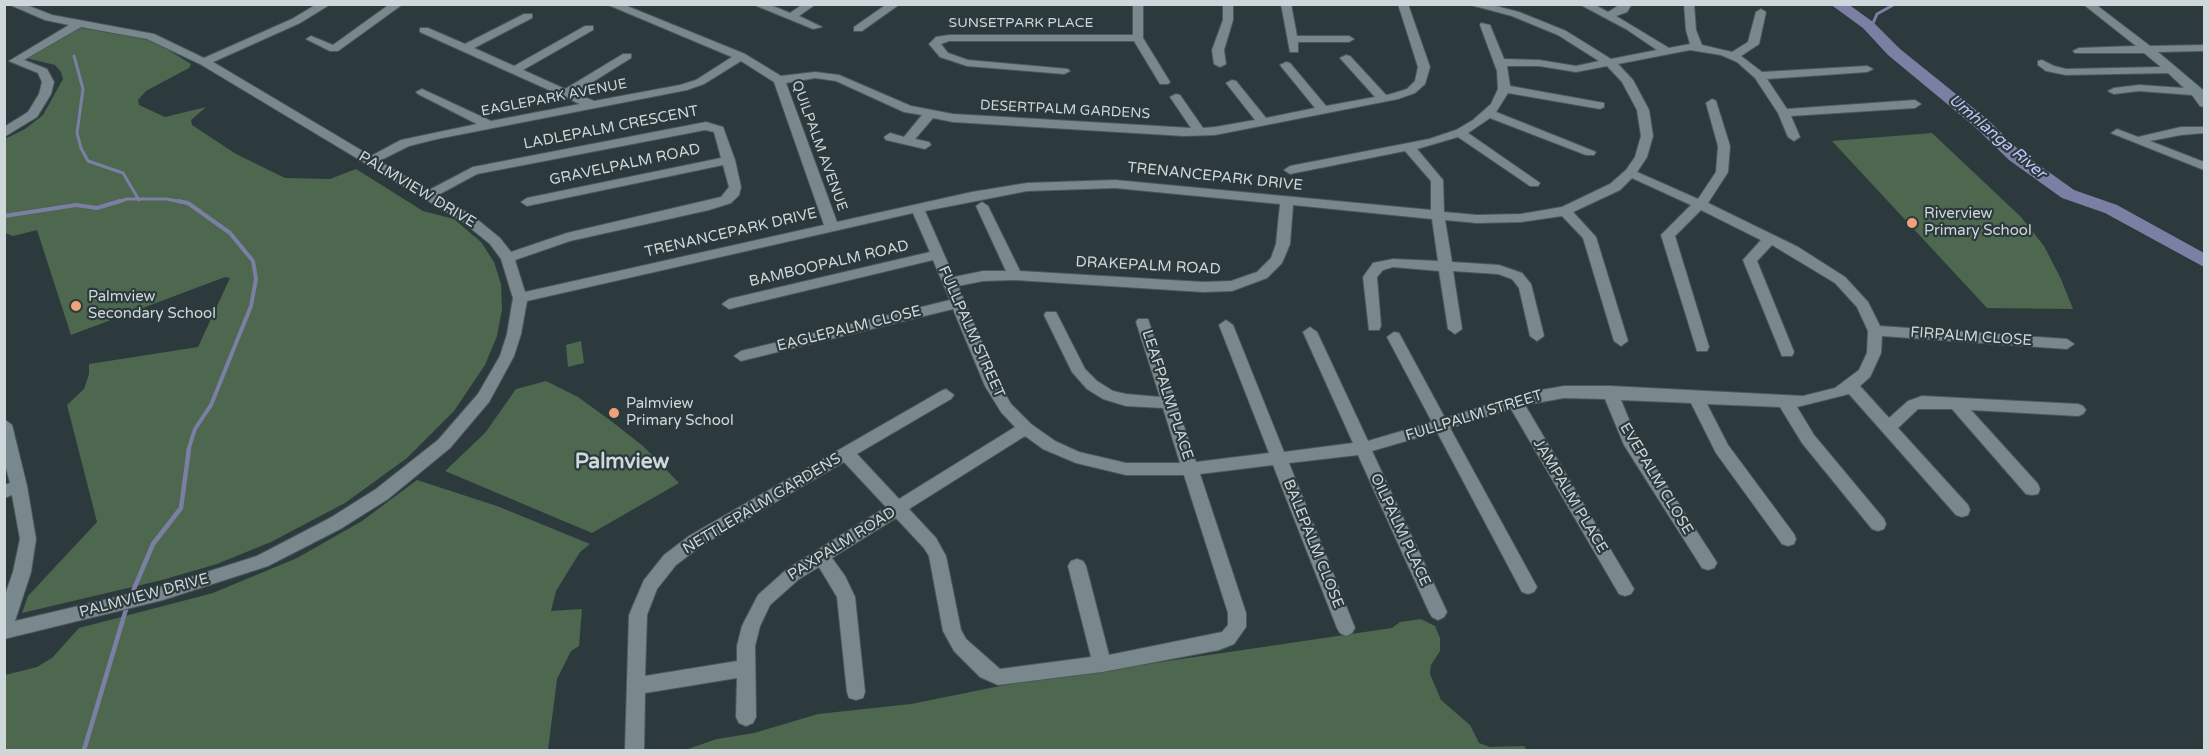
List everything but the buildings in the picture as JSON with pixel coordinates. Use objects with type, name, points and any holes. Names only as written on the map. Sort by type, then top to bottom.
[{"type":"street","name":"PALMVIEW DRIVE","points":[[4,631],[163,593],[262,561],[345,518],[416,468],[468,418],[497,376],[514,334],[520,298],[508,258],[484,231],[429,195],[204,62],[150,36],[35,14],[14,4]]},
{"type":"street","points":[[204,62],[296,21],[327,4]]},
{"type":"street","points":[[311,39],[334,49],[398,4]]},
{"type":"street","name":"QUILPALM AVENUE","points":[[610,4],[741,56],[761,65],[779,80],[832,228]]},
{"type":"street","points":[[757,4],[817,27]]},
{"type":"street","points":[[791,17],[811,4]]},
{"type":"street","points":[[858,29],[895,4]]},
{"type":"street","points":[[1138,4],[1138,38],[1164,82]]},
{"type":"street","points":[[1220,64],[1218,50],[1228,20],[1228,4]]},
{"type":"street","points":[[1286,4],[1294,45],[1349,39]]},
{"type":"street","name":"DESERTPALM GARDENS","points":[[779,80],[815,75],[839,78],[929,115],[1200,132],[1383,99],[1410,90],[1421,82],[1424,72],[1403,4]]},
{"type":"street","name":"TRENANCEPARK DRIVE","points":[[520,298],[1004,190],[1077,184],[1138,186],[1438,216],[1521,218],[1565,211],[1615,187],[1630,173],[1645,145],[1647,119],[1635,90],[1610,63],[1574,39],[1544,25],[1472,4]]},
{"type":"street","points":[[1584,4],[1609,15],[1666,51]]},
{"type":"street","points":[[1609,15],[1623,10],[1627,4]]},
{"type":"street","points":[[1689,4],[1691,30],[1697,47]]},
{"type":"street","points":[[2088,4],[2200,92],[2205,104]]},
{"type":"street","points":[[1733,56],[1754,44],[1761,12]]},
{"type":"street","points":[[467,48],[528,16]]},
{"type":"street","points":[[10,64],[80,23]]},
{"type":"street","points":[[1290,170],[1460,133],[1490,114],[1504,89],[1500,62],[1485,26]]},
{"type":"street","points":[[515,70],[589,28]]},
{"type":"street","points":[[424,30],[594,106]]},
{"type":"street","name":"SUNSETPARK PLACE","points":[[1064,71],[977,66],[944,55],[935,44],[940,39],[950,38],[1138,38]]},
{"type":"street","points":[[1500,62],[1539,63],[1576,69],[1697,47],[1733,56],[1759,76],[1784,113],[1794,137]]},
{"type":"street","points":[[2079,51],[2205,48]]},
{"type":"street","points":[[567,93],[627,56]]},
{"type":"street","name":"EAGLEPARK AVENUE","points":[[369,160],[405,143],[692,85],[741,56]]},
{"type":"street","points":[[1346,58],[1383,99]]},
{"type":"street","points":[[2042,63],[2050,69],[2066,72],[2171,70]]},
{"type":"street","points":[[4,133],[33,114],[45,94],[48,82],[43,71],[10,64]]},
{"type":"street","points":[[1286,65],[1323,110]]},
{"type":"street","points":[[1759,76],[1867,69]]},
{"type":"street","points":[[1232,83],[1263,122]]},
{"type":"street","points":[[2114,91],[2139,88],[2200,92]]},
{"type":"street","points":[[1504,89],[1600,105]]},
{"type":"street","points":[[422,92],[490,125]]},
{"type":"street","points":[[1176,97],[1200,132]]},
{"type":"street","points":[[1702,347],[1668,235],[1700,204],[1722,172],[1724,146],[1712,104]]},
{"type":"street","points":[[1784,113],[1915,104]]},
{"type":"street","points":[[1490,114],[1590,152]]},
{"type":"street","points":[[907,141],[929,115]]},
{"type":"street","name":"LADLEPALM CRESCENT","points":[[429,195],[473,171],[706,126],[719,130],[735,187],[734,192],[726,200],[709,206],[567,237],[508,258]]},
{"type":"street","points":[[2140,140],[2181,130],[2205,130]]},
{"type":"street","points":[[1460,133],[1534,183]]},
{"type":"street","points":[[2117,133],[2205,166]]},
{"type":"street","points":[[890,137],[925,145]]},
{"type":"street","points":[[1408,146],[1437,180],[1438,216],[1455,329]]},
{"type":"street","name":"GRAVELPALM ROAD","points":[[527,202],[729,160]]},
{"type":"street","points":[[1630,173],[1700,204],[1814,261],[1840,280],[1863,305],[1875,331]]},
{"type":"street","name":"DRAKEPALM ROAD","points":[[949,283],[982,276],[1016,275],[1203,287],[1232,286],[1262,275],[1277,260],[1283,244],[1287,201]]},
{"type":"street","points":[[982,206],[1016,275]]},
{"type":"street","name":"FULLPALM STREET","points":[[918,209],[993,386],[1006,408],[1025,428],[1055,448],[1095,463],[1126,469],[1191,469],[1363,448],[1515,402],[1564,392],[1610,392],[1786,403],[1818,399],[1851,386],[1871,363],[1875,331]]},
{"type":"street","points":[[1565,211],[1589,237],[1621,341]]},
{"type":"street","points":[[1770,239],[1750,260],[1787,351]]},
{"type":"street","name":"BAMBOOPALM ROAD","points":[[729,304],[937,255]]},
{"type":"street","points":[[1374,326],[1370,277],[1374,269],[1393,263],[1499,270],[1517,276],[1526,287],[1537,336]]},
{"type":"street","name":"EAGLEPALM CLOSE","points":[[741,356],[957,303]]},
{"type":"street","points":[[1051,315],[1079,372],[1092,385],[1126,400],[1170,403]]},
{"type":"street","name":"LEAFPALM PLACE","points":[[1102,664],[1219,642],[1228,638],[1237,627],[1237,613],[1143,321]]},
{"type":"street","name":"BALEPALM CLOSE","points":[[1226,326],[1346,628]]},
{"type":"street","name":"FIRPALM CLOSE","points":[[1875,331],[2067,344]]},
{"type":"street","name":"OILPALM PLACE","points":[[1310,332],[1438,612]]},
{"type":"street","points":[[1394,338],[1528,587]]},
{"type":"street","points":[[1851,386],[1962,510]]},
{"type":"street","name":"EVEPALM CLOSE","points":[[1610,392],[1630,441],[1708,563]]},
{"type":"street","name":"NETTLEPALM GARDENS","points":[[634,750],[638,615],[650,585],[669,560],[695,541],[946,395]]},
{"type":"street","points":[[1696,397],[1722,449],[1788,539]]},
{"type":"street","points":[[1887,428],[1913,405],[1936,401],[2078,410]]},
{"type":"street","name":"JAMPALM PLACE","points":[[1515,402],[1625,590]]},
{"type":"street","points":[[1786,403],[1808,439],[1878,524]]},
{"type":"street","points":[[1956,404],[2032,489]]},
{"type":"street","points":[[4,425],[12,489],[27,529],[27,553],[4,626]]},
{"type":"street","name":"PAXPALM ROAD","points":[[746,717],[746,645],[764,600],[793,574],[1025,428]]},
{"type":"street","name":"NETTLEPALM GARDENS","points":[[847,453],[930,543],[937,556],[952,631],[960,645],[987,671],[998,677],[1011,677],[1102,664]]},
{"type":"street","points":[[821,556],[839,581],[846,597],[856,692]]},
{"type":"street","points":[[1077,566],[1102,664]]},
{"type":"street","points":[[635,686],[745,668]]},
{"type":"green space","points":[[76,27],[157,43],[191,64],[189,68],[146,91],[138,100],[139,105],[165,117],[206,107],[191,120],[192,125],[236,154],[285,178],[330,179],[356,169],[423,211],[454,219],[481,242],[494,262],[501,284],[502,309],[497,336],[485,365],[454,411],[407,458],[345,503],[271,542],[217,564],[162,580],[22,613],[28,596],[97,522],[67,405],[84,389],[89,374],[89,364],[198,347],[230,278],[225,277],[71,335],[37,230],[13,236],[5,233],[5,139],[25,129],[43,115],[63,79],[55,65],[26,58]]},
{"type":"green space","points":[[1932,133],[2021,217],[2044,246],[2073,309],[1987,308],[1832,141]]},
{"type":"green space","points":[[581,341],[584,363],[568,367],[566,345]]},
{"type":"green space","points":[[546,381],[578,397],[611,421],[643,446],[679,483],[592,533],[445,471],[485,433],[516,389]]},
{"type":"green space","points":[[417,480],[497,506],[590,544],[580,552],[556,591],[551,611],[582,609],[579,646],[571,651],[557,679],[548,750],[5,750],[5,675],[37,667],[52,658],[79,628],[213,593],[297,558],[362,521]]},
{"type":"green space","points":[[1421,619],[1435,626],[1440,638],[1440,651],[1431,665],[1430,674],[1441,700],[1470,725],[1479,743],[1490,747],[1524,746],[1527,750],[685,750],[717,739],[754,733],[818,714],[911,704],[1005,685],[1392,628],[1400,622]]},
{"type":"waterway","name":"Umhlanga River","points":[[1837,4],[1868,25],[1894,52],[1981,123],[2015,156],[2068,194],[2111,209],[2204,261]]},
{"type":"waterway","points":[[1871,28],[1877,14],[1895,4]]},
{"type":"waterway","points":[[74,56],[83,89],[77,133],[81,148],[88,161],[123,173],[138,199]]},
{"type":"waterway","points":[[115,203],[127,199],[138,199]]},
{"type":"waterway","points":[[138,199],[167,199],[186,203]]},
{"type":"waterway","points":[[4,216],[76,205],[97,208],[120,201]]},
{"type":"waterway","points":[[178,201],[188,203],[230,233],[253,261],[256,279],[251,306],[211,405],[195,429],[188,451]]},
{"type":"waterway","points":[[131,596],[153,544],[181,508],[189,449]]},
{"type":"waterway","points":[[84,750],[127,606]]},
{"type":"place","name":"Riverview Primary School","points":[[1912,223]]},
{"type":"place","name":"Palmview Secondary School","points":[[76,306]]},
{"type":"place","name":"Palmview Primary School","points":[[614,413]]},
{"type":"district","name":"Palmview","points":[[622,462]]}]
